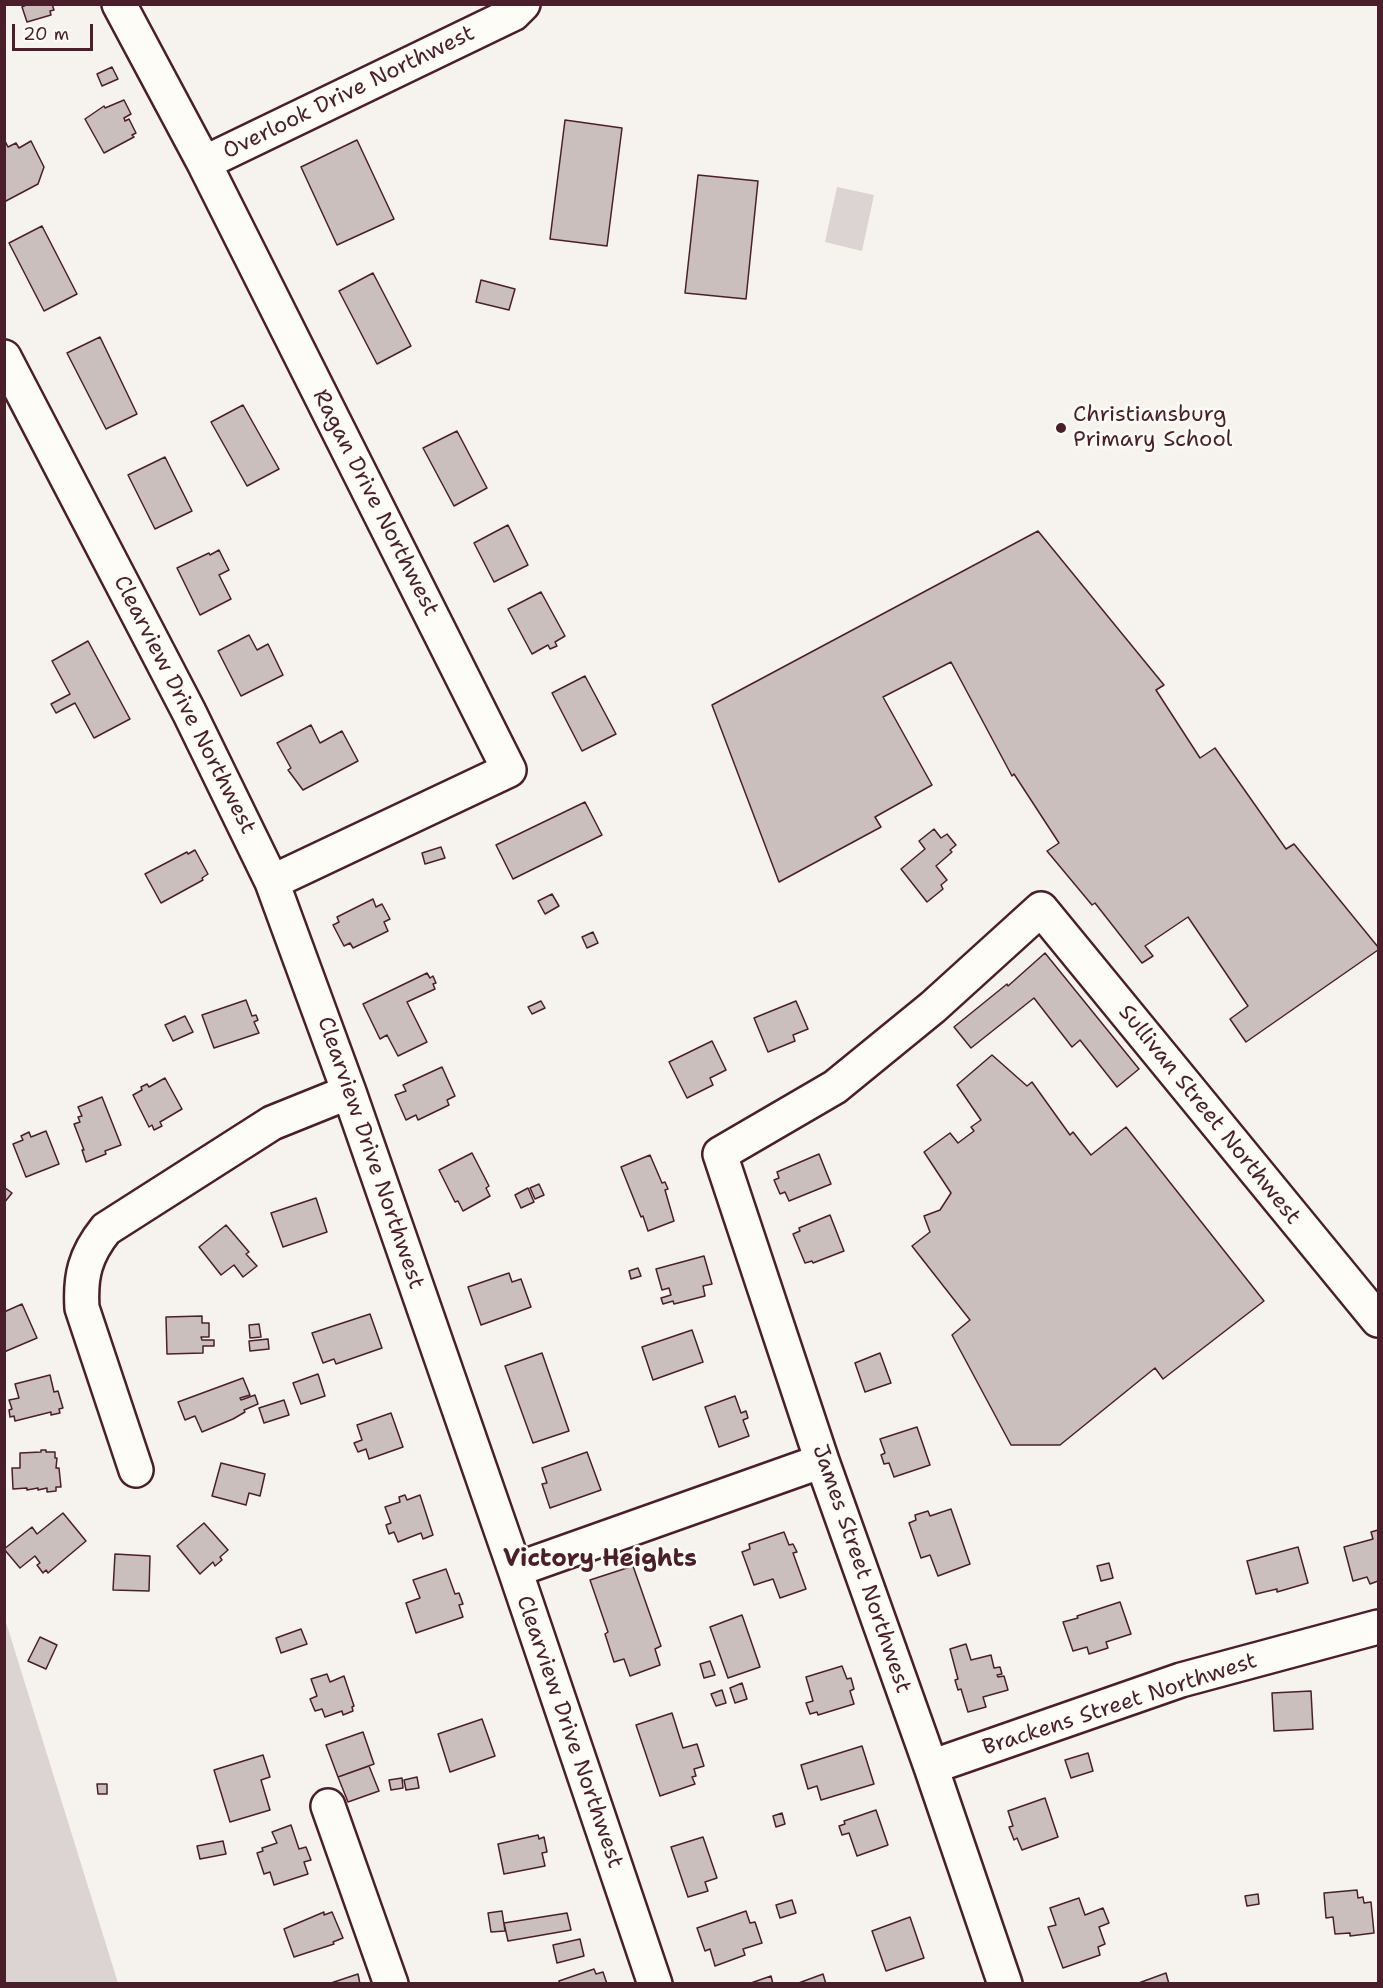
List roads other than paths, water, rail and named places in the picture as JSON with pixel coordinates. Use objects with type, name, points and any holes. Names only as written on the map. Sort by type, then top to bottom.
[{"type":"street","name":"Ragan Drive Northwest","points":[[119,4],[204,163],[509,770],[272,882]]},
{"type":"street","name":"Overlook Drive Northwest","points":[[204,163],[513,14],[523,4]]},
{"type":"street","name":"Clearview Drive Northwest","points":[[4,357],[189,712],[272,882],[349,1092],[515,1570],[654,1983]]},
{"type":"street","name":"James Street Northwest","points":[[1005,1983],[822,1461],[720,1154],[836,1087],[933,1007],[1041,909]]},
{"type":"street","name":"Sullivan Street Northwest","points":[[1041,909],[1378,1320]]},
{"type":"street","points":[[136,1470],[82,1308],[81,1287],[85,1266],[94,1245],[106,1229],[272,1123],[349,1092]]},
{"type":"street","points":[[515,1570],[822,1461]]},
{"type":"street","name":"Brackens Street Northwest","points":[[931,1767],[1181,1680],[1378,1627]]},
{"type":"street","points":[[328,1806],[391,1983]]},
{"type":"place","name":"Christiansburg Primary School","points":[[1061,428]]},
{"type":"district","name":"Victory Heights","points":[[600,1560]]}]
